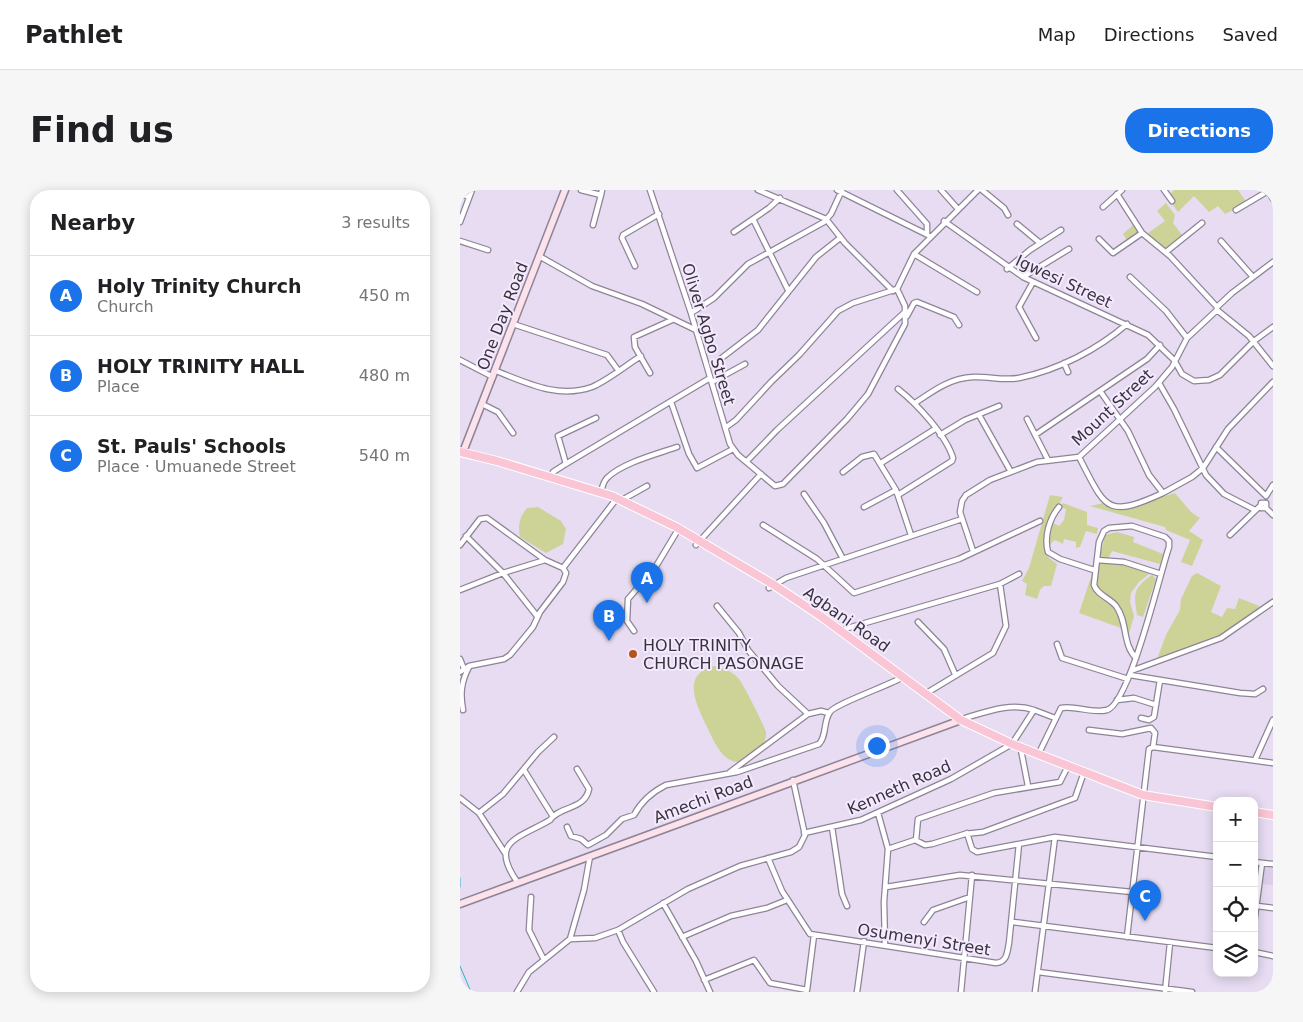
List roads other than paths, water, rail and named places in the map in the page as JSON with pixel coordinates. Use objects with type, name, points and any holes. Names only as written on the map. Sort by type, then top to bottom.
[{"type":"main road","name":"One Day Road","points":[[461,454],[565,190]]},
{"type":"main road","name":"Agbani Road","points":[[461,454],[551,478],[622,500],[698,543],[841,630],[959,720],[1066,770],[1143,797],[1213,811]]},
{"type":"main road","name":"Agbani Road","points":[[461,454],[614,502],[698,543]]},
{"type":"main road","name":"Agbani Road","points":[[771,587],[902,677],[959,720]]},
{"type":"main road","name":"Amechi Road","points":[[460,904],[959,720]]},
{"type":"main road","name":"Agbani Road","points":[[1010,745],[1039,753],[1143,797],[1213,806]]},
{"type":"main road","points":[[1258,813],[1273,815]]},
{"type":"main road","points":[[1258,818],[1273,820]]},
{"type":"street","points":[[460,222],[472,190]]},
{"type":"street","points":[[580,190],[602,192],[593,224]]},
{"type":"street","name":"Oliver Agbo Street","points":[[650,190],[691,313],[733,449],[774,486],[784,484],[859,407],[872,388],[906,317]]},
{"type":"street","points":[[758,190],[780,198],[825,220],[840,238],[895,290],[903,300],[906,317]]},
{"type":"street","points":[[897,190],[928,224],[929,235]]},
{"type":"street","points":[[941,190],[958,209]]},
{"type":"street","points":[[725,428],[736,420],[771,382],[799,356],[838,311],[857,301],[895,290],[914,254],[929,235],[978,190]]},
{"type":"street","points":[[982,190],[1004,208],[1008,215]]},
{"type":"street","points":[[1103,207],[1122,190]]},
{"type":"street","points":[[1164,190],[1172,201]]},
{"type":"street","points":[[1236,210],[1268,190],[1273,197]]},
{"type":"street","points":[[691,313],[714,298],[748,264],[825,220],[840,191],[929,235]]},
{"type":"street","points":[[460,194],[469,197]]},
{"type":"street","points":[[1117,194],[1142,233],[1166,252],[1217,308],[1254,341],[1273,366]]},
{"type":"street","points":[[734,232],[780,198]]},
{"type":"street","points":[[635,266],[622,238],[623,235],[658,214]]},
{"type":"street","points":[[753,219],[788,290]]},
{"type":"street","name":"Igwesi Street","points":[[944,221],[1023,278],[1148,334],[1174,360],[1182,374],[1189,379],[1209,380],[1220,375],[1254,341],[1273,327]]},
{"type":"street","points":[[1166,252],[1202,223]]},
{"type":"street","points":[[1017,224],[1040,243]]},
{"type":"street","points":[[1008,269],[1040,243],[1061,230]]},
{"type":"street","points":[[1099,238],[1113,253],[1142,233]]},
{"type":"street","points":[[719,360],[758,330],[816,257],[840,238]]},
{"type":"street","points":[[460,240],[488,250]]},
{"type":"street","points":[[1221,241],[1252,277]]},
{"type":"street","points":[[1023,278],[1070,249]]},
{"type":"street","points":[[914,254],[978,292]]},
{"type":"street","points":[[539,256],[592,286],[642,304],[696,330]]},
{"type":"street","name":"Mount Street","points":[[973,551],[962,519],[961,506],[966,495],[990,480],[1011,472],[1048,460],[1079,457],[1159,383],[1187,338],[1252,277],[1273,262]]},
{"type":"street","points":[[1130,277],[1166,311],[1187,338]]},
{"type":"street","points":[[1032,282],[1019,307],[1036,338]]},
{"type":"street","points":[[906,317],[914,303],[917,302],[954,317],[960,325]]},
{"type":"street","points":[[747,462],[777,430],[906,311]]},
{"type":"street","points":[[650,373],[634,341],[636,335],[672,320]]},
{"type":"street","points":[[513,324],[607,355],[618,370]]},
{"type":"street","points":[[915,403],[952,380],[973,376],[1019,378],[1064,363],[1095,347],[1128,324]]},
{"type":"street","points":[[1036,436],[1147,359],[1160,345]]},
{"type":"street","points":[[460,360],[494,374],[557,392],[593,386],[641,356]]},
{"type":"street","points":[[1064,363],[1068,372]]},
{"type":"street","points":[[551,478],[554,472],[566,464],[671,402],[744,364]]},
{"type":"street","points":[[1079,457],[1101,498],[1108,506],[1130,507],[1163,493],[1192,477],[1203,468],[1242,412],[1273,382]]},
{"type":"street","points":[[1159,383],[1206,475],[1224,494],[1255,510]]},
{"type":"street","points":[[898,389],[915,403],[940,435],[953,456],[952,462],[898,495]]},
{"type":"street","points":[[1100,391],[1128,431],[1149,475],[1163,493]]},
{"type":"street","points":[[671,402],[687,448],[697,467],[707,464],[733,449]]},
{"type":"street","points":[[482,404],[498,412],[513,433]]},
{"type":"street","points":[[940,435],[965,420],[999,406]]},
{"type":"street","points":[[979,415],[1011,472]]},
{"type":"street","points":[[566,464],[558,436],[596,418]]},
{"type":"street","points":[[1027,419],[1048,460]]},
{"type":"street","points":[[881,463],[935,429]]},
{"type":"street","points":[[601,493],[605,480],[613,474],[638,461],[676,447]]},
{"type":"street","points":[[1216,447],[1266,496]]},
{"type":"street","points":[[843,472],[871,453],[881,463],[896,490],[911,535]]},
{"type":"street","points":[[698,543],[761,474]]},
{"type":"street","points":[[1273,485],[1266,496],[1265,502],[1266,508],[1273,515]]},
{"type":"street","points":[[622,500],[647,486]]},
{"type":"street","points":[[864,507],[896,490]]},
{"type":"street","points":[[804,494],[824,523],[843,559]]},
{"type":"street","points":[[563,568],[614,502]]},
{"type":"street","points":[[1230,536],[1260,506],[1261,502],[1265,502]]},
{"type":"street","points":[[1260,506],[1262,509],[1266,508]]},
{"type":"street","points":[[1059,507],[1048,529],[1048,552],[1054,557],[1094,570]]},
{"type":"street","points":[[460,545],[480,520],[487,518],[545,560],[563,568],[566,573],[563,582],[537,616],[533,627],[510,655],[504,659],[469,666],[462,671],[460,659]]},
{"type":"street","points":[[771,587],[786,578],[962,519]]},
{"type":"street","points":[[763,525],[807,552],[854,593],[958,559],[1040,521]]},
{"type":"street","points":[[1039,753],[1062,707],[1106,710],[1117,700],[1136,658],[1161,574],[1168,541],[1165,537],[1132,526],[1115,526],[1104,531],[1099,542],[1094,570],[1096,590],[1118,608],[1127,645],[1136,658]]},
{"type":"street","points":[[634,630],[627,621],[628,600],[655,568],[676,533]]},
{"type":"street","points":[[466,536],[503,572],[537,616]]},
{"type":"street","points":[[460,590],[503,572],[545,560]]},
{"type":"street","points":[[1097,560],[1124,562],[1161,574]]},
{"type":"street","points":[[841,630],[1000,584],[1019,574]]},
{"type":"street","points":[[924,694],[955,674],[992,654],[998,645],[1006,622],[1000,584]]},
{"type":"street","points":[[1129,675],[1221,638],[1273,602]]},
{"type":"street","points":[[717,606],[739,633],[748,650],[778,686],[808,714]]},
{"type":"street","points":[[918,622],[944,649],[955,674]]},
{"type":"street","points":[[1057,644],[1062,658],[1129,675],[1246,694],[1255,694],[1263,690]]},
{"type":"street","points":[[462,710],[460,700],[461,688],[469,666]]},
{"type":"street","points":[[567,828],[571,836],[581,840],[588,846],[622,820],[634,815],[638,807],[656,790],[674,782],[729,773],[819,744],[829,713],[836,706],[865,696],[902,677]]},
{"type":"street","points":[[1141,718],[1149,720],[1153,718],[1160,680]]},
{"type":"street","points":[[1117,700],[1134,698],[1156,704]]},
{"type":"street","points":[[959,720],[997,708],[1017,706],[1055,718]]},
{"type":"street","points":[[1010,745],[1034,710]]},
{"type":"street","points":[[729,773],[808,714],[821,711],[829,713]]},
{"type":"street","points":[[1255,760],[1273,720]]},
{"type":"street","points":[[1090,730],[1122,734],[1151,728],[1155,733],[1153,747],[1149,749],[1147,755],[1127,937]]},
{"type":"street","points":[[479,813],[508,787],[554,737]]},
{"type":"street","name":"Kenneth Road","points":[[804,832],[832,827],[878,813],[951,779],[1010,745]]},
{"type":"street","points":[[1153,747],[1273,763]]},
{"type":"street","points":[[1021,750],[1028,786]]},
{"type":"street","points":[[505,853],[513,840],[550,820],[552,815],[560,810],[573,808],[589,793],[588,787],[577,769]]},
{"type":"street","points":[[524,770],[552,815]]},
{"type":"street","points":[[916,840],[918,819],[989,794],[1060,782],[1066,770]]},
{"type":"street","points":[[888,849],[916,840],[925,845],[967,833],[983,832],[1074,799],[1083,775]]},
{"type":"street","points":[[570,939],[596,938],[618,930],[663,903],[740,866],[796,849],[803,840],[804,832],[794,780]]},
{"type":"street","points":[[460,798],[479,813],[505,853],[506,863],[518,883]]},
{"type":"street","points":[[878,813],[888,849],[885,945]]},
{"type":"street","points":[[832,827],[842,894],[847,906]]},
{"type":"street","points":[[967,833],[972,849],[976,852],[1055,837],[1213,856]]},
{"type":"street","points":[[1035,992],[1055,837]]},
{"type":"street","name":"Osumenyi Street","points":[[814,935],[864,941],[996,963],[1004,961],[1013,922],[1019,844]]},
{"type":"street","points":[[517,992],[526,976],[570,939],[584,890],[590,856]]},
{"type":"street","points":[[704,980],[756,960],[770,983],[807,991],[814,935],[806,930],[787,900],[768,858]]},
{"type":"street","points":[[1258,862],[1273,864]]},
{"type":"street","points":[[1258,897],[1262,863]]},
{"type":"street","points":[[886,887],[938,877],[972,875],[1132,892]]},
{"type":"street","points":[[960,992],[972,875]]},
{"type":"street","points":[[531,897],[529,930],[544,960]]},
{"type":"street","points":[[924,922],[933,910],[970,897]]},
{"type":"street","points":[[682,937],[731,916],[767,908],[787,900]]},
{"type":"street","points":[[663,903],[710,992]]},
{"type":"street","points":[[1258,906],[1273,908]]},
{"type":"street","points":[[1013,922],[1213,948]]},
{"type":"street","points":[[618,930],[623,942],[654,992]]},
{"type":"street","points":[[857,992],[864,941]]},
{"type":"street","points":[[1165,990],[1170,943]]},
{"type":"street","points":[[1258,953],[1273,956]]},
{"type":"street","points":[[1038,972],[1192,992]]},
{"type":"waterway","points":[[460,878],[460,887]]},
{"type":"waterway","points":[[460,966],[471,992]]},
{"type":"place","name":"Holy Trinity Church","points":[[647,603]]},
{"type":"place","name":"HOLY TRINITY HALL","points":[[609,641]]},
{"type":"place","name":"HOLY TRINITY CHURCH PASONAGE","points":[[633,654]]},
{"type":"place","name":"St. Pauls' Schools","points":[[1145,921]]}]
